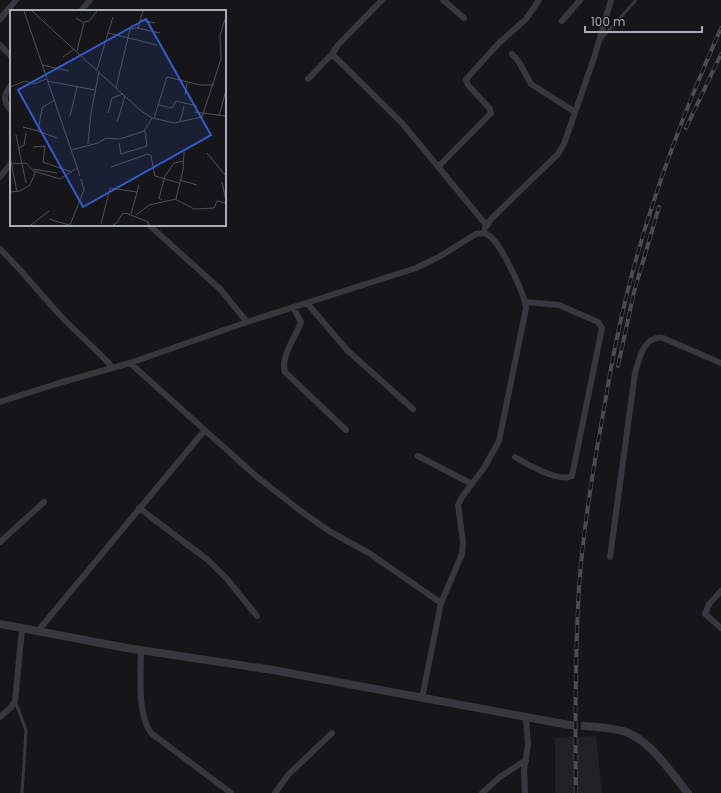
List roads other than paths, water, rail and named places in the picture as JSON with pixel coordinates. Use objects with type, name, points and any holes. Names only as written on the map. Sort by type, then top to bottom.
[{"type":"street","points":[[0,19],[16,0]]},
{"type":"street","points":[[83,10],[90,0]]},
{"type":"street","points":[[308,79],[332,54],[338,45],[382,0]]},
{"type":"street","points":[[443,0],[464,18]]},
{"type":"street","points":[[438,167],[491,113],[490,109],[468,85],[466,80],[499,43],[526,19],[539,0]]},
{"type":"street","points":[[562,21],[580,0]]},
{"type":"street","points":[[0,402],[130,363],[247,322],[416,268],[437,258],[476,234],[482,232],[491,219],[558,154],[564,144],[611,0]]},
{"type":"street","points":[[0,45],[10,55]]},
{"type":"street","points":[[332,54],[340,64],[402,123],[486,226]]},
{"type":"street","points":[[512,54],[519,62],[531,84],[575,112]]},
{"type":"street","points":[[10,87],[4,96],[4,102],[10,109]]},
{"type":"street","points":[[0,177],[10,164]]},
{"type":"street","points":[[150,226],[220,289],[247,322]]},
{"type":"street","points":[[422,698],[440,603],[462,554],[463,542],[458,505],[484,468],[499,441],[525,315],[525,302],[502,252],[491,237],[482,232]]},
{"type":"street","points":[[0,249],[28,277],[59,314],[113,368]]},
{"type":"street","points":[[515,457],[542,472],[564,477],[572,476],[602,328],[598,322],[559,305],[525,302]]},
{"type":"street","points":[[307,303],[348,350],[413,409]]},
{"type":"street","points":[[293,308],[300,322],[285,359],[283,367],[285,372],[346,430]]},
{"type":"street","points":[[610,557],[635,373],[645,346],[657,337],[663,338],[721,363]]},
{"type":"street","points":[[130,363],[204,431],[256,476],[302,512],[329,531],[369,553],[440,603]]},
{"type":"street","points":[[37,632],[204,431]]},
{"type":"street","points":[[418,456],[472,484]]},
{"type":"street","points":[[0,542],[44,502]]},
{"type":"street","points":[[139,508],[165,530],[198,552],[217,569],[257,616]]},
{"type":"street","points":[[721,591],[709,604],[705,614],[721,628]]},
{"type":"street","points":[[0,624],[141,650],[273,670],[569,725]]},
{"type":"street","points":[[0,717],[11,708],[15,701],[22,629]]},
{"type":"street","points":[[141,650],[142,710],[150,733],[231,793]]},
{"type":"street","points":[[525,793],[524,770],[528,738],[526,718]]},
{"type":"street","points":[[585,726],[624,731],[636,737],[659,758],[688,793]]},
{"type":"street","points":[[275,793],[288,775],[332,733]]},
{"type":"street","points":[[482,793],[500,778],[526,760]]},
{"type":"lane","points":[[599,40],[636,0]]},
{"type":"lane","points":[[15,701],[26,730],[22,793]]},
{"type":"tunnel","points":[[569,725],[585,726]]},
{"type":"railway","points":[[576,793],[575,716],[579,588],[585,524],[591,482],[613,358],[636,259],[661,180],[675,141],[721,28]]},
{"type":"railway","points":[[686,128],[721,54]]},
{"type":"railway","points":[[618,366],[634,292],[659,207]]}]
